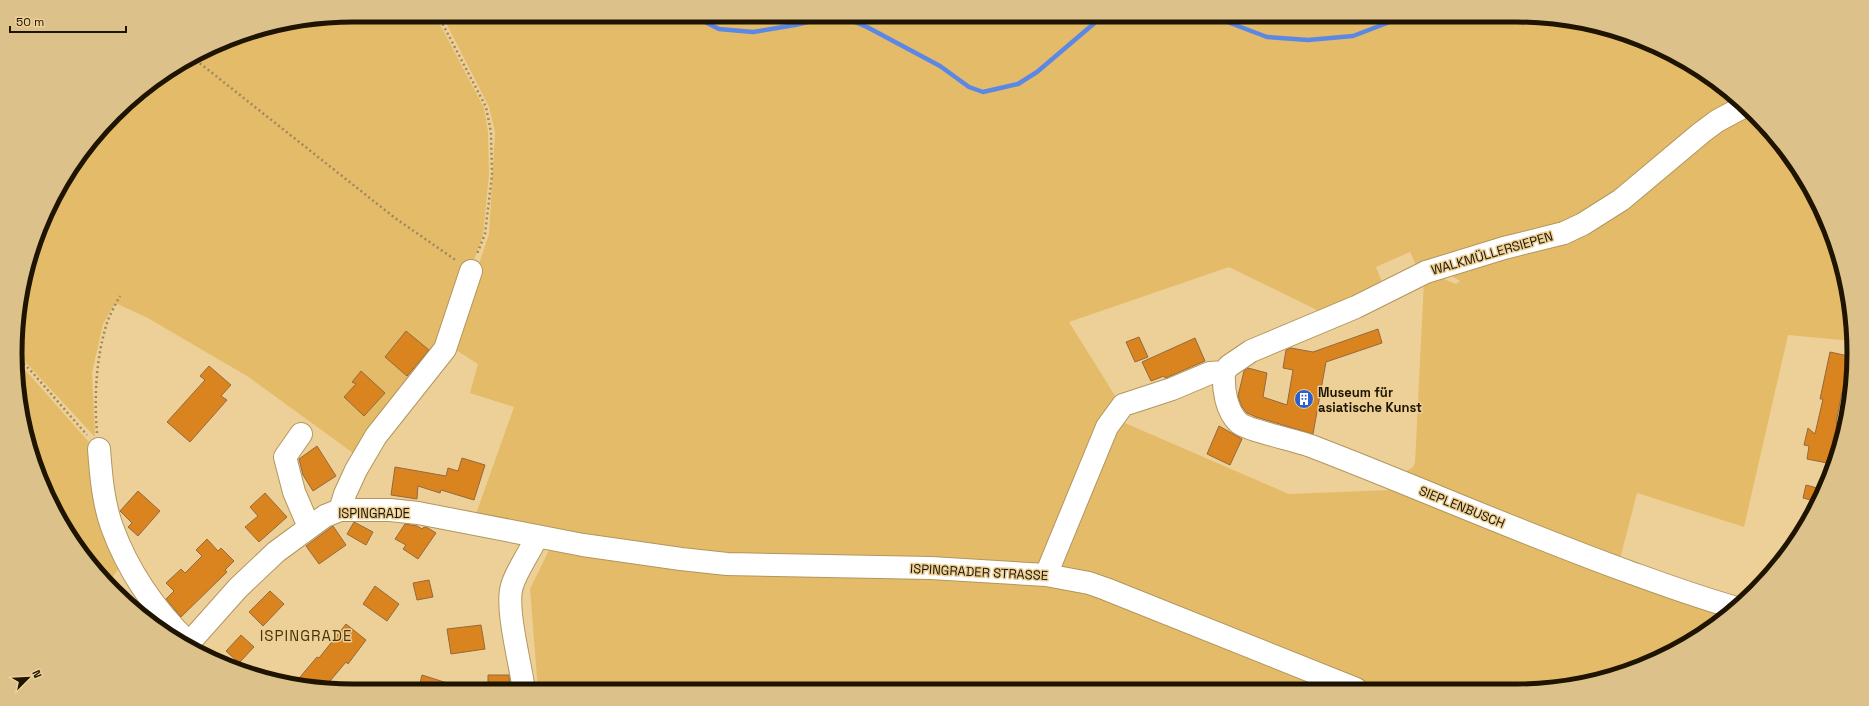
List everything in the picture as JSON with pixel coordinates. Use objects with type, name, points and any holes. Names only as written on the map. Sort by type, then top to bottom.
[{"type":"street","name":"WALKMÜLLERSIEPEN","points":[[1224,372],[1232,363],[1251,351],[1356,307],[1426,272],[1504,248],[1564,233],[1583,224],[1622,200],[1701,133],[1717,121],[1739,109]]},
{"type":"street","points":[[340,510],[345,494],[366,451],[376,436],[445,349],[471,271]]},
{"type":"street","points":[[1046,575],[1107,427],[1123,405],[1172,389],[1210,373],[1224,372]]},
{"type":"street","name":"SIEPLENBUSCH","points":[[1224,372],[1223,382],[1226,399],[1233,415],[1244,426],[1310,446],[1572,551],[1710,601],[1730,606]]},
{"type":"street","points":[[301,434],[285,457],[294,492],[309,527]]},
{"type":"street","name":"ISPINGRADE","points":[[99,449],[103,491],[112,526],[152,614],[167,627]]},
{"type":"street","name":"ISPINGRADE","points":[[193,643],[238,588],[276,552],[309,527],[329,514],[340,510],[390,510],[418,513],[583,545]]},
{"type":"street","points":[[523,684],[513,628],[510,595],[514,578],[531,551],[537,536]]},
{"type":"street","name":"ISPINGRADER STRASSE","points":[[583,545],[642,554],[727,564],[931,568],[1046,575],[1089,583],[1106,589],[1344,684]]},
{"type":"path","points":[[197,61],[395,218],[471,271],[485,234],[492,175],[491,132],[486,107],[442,22]]},
{"type":"path","points":[[99,449],[96,374],[106,326],[120,296]]},
{"type":"path","points":[[22,362],[99,449]]},
{"type":"shaded area","points":[[353,22],[439,22],[484,108],[488,132],[489,175],[483,235],[443,347],[360,458],[247,376],[146,317],[115,303],[103,324],[92,373],[95,437],[22,359],[22,353],[25,310],[33,267],[47,226],[56,207],[66,187],[90,151],[119,119],[151,90],[187,66],[226,47],[267,33],[310,25]]},
{"type":"shaded area","points":[[446,22],[1538,23],[1581,28],[1602,33],[1643,47],[1682,66],[1718,90],[1738,107],[1599,211],[1416,265],[1410,252],[1376,267],[1383,285],[1325,314],[1229,267],[1069,322],[1119,402],[1044,572],[728,561],[476,514],[514,407],[470,393],[478,364],[451,347],[489,234],[495,132],[489,107]]},
{"type":"shaded area","points":[[1743,112],[1779,151],[1803,188],[1822,226],[1836,267],[1841,288],[1846,340],[1788,335],[1744,527],[1637,493],[1618,567],[1405,472],[1413,467],[1415,463],[1424,280],[1438,277],[1456,284],[1460,281],[1444,271],[1568,235]]},
{"type":"shaded area","points":[[23,367],[96,450],[125,559],[111,579],[90,555],[66,518],[47,480],[33,439],[28,418]]},
{"type":"shaded area","points":[[1118,420],[1289,494],[1391,490],[1396,483],[1722,610],[1718,616],[1682,640],[1662,650],[1643,659],[1602,673],[1581,678],[1516,684],[1349,684],[1051,573]]},
{"type":"shaded area","points":[[552,544],[1051,580],[1336,684],[537,684],[530,589]]},
{"type":"building","points":[[1378,329],[1382,343],[1326,362],[1313,434],[1256,417],[1247,413],[1242,407],[1238,396],[1244,371],[1248,368],[1267,373],[1263,397],[1287,405],[1293,370],[1283,368],[1286,350],[1291,348],[1313,352]]},
{"type":"building","points":[[406,331],[429,350],[407,376],[385,357]]},
{"type":"building","points":[[1139,337],[1148,357],[1135,362],[1126,342]]},
{"type":"building","points":[[1195,338],[1205,361],[1168,377],[1165,378],[1164,376],[1151,381],[1142,362]]},
{"type":"building","points":[[1830,352],[1847,356],[1844,393],[1842,392],[1836,423],[1840,424],[1828,463],[1807,459],[1809,446],[1804,445],[1808,428],[1815,434],[1823,399],[1820,399]]},
{"type":"building","points":[[209,366],[231,385],[221,396],[227,400],[190,442],[167,422],[205,380],[200,376]]},
{"type":"building","points":[[361,371],[385,393],[364,416],[344,397],[356,384],[352,382]]},
{"type":"building","points":[[1219,426],[1242,439],[1230,465],[1207,454]]},
{"type":"building","points":[[317,446],[336,476],[313,491],[303,475],[299,459]]},
{"type":"building","points":[[462,458],[485,465],[474,500],[441,490],[440,493],[418,486],[417,499],[391,495],[395,467],[446,476],[448,468],[458,471]]},
{"type":"building","points":[[1806,485],[1818,488],[1812,500],[1803,498]]},
{"type":"building","points":[[138,491],[160,511],[138,536],[128,527],[132,523],[120,511]]},
{"type":"building","points":[[265,493],[287,517],[259,542],[245,527],[258,516],[250,507]]},
{"type":"building","points":[[354,522],[373,532],[366,545],[347,534]]},
{"type":"building","points":[[405,524],[417,526],[422,529],[424,527],[428,528],[436,533],[418,559],[403,549],[406,545],[395,539]]},
{"type":"building","points":[[333,526],[346,545],[319,564],[306,546]]},
{"type":"building","points":[[207,539],[218,551],[221,548],[234,561],[225,570],[227,572],[181,617],[166,599],[174,591],[166,583],[181,569],[185,573],[202,556],[196,550]]},
{"type":"building","points":[[429,580],[433,597],[417,600],[413,583]]},
{"type":"building","points":[[375,586],[399,604],[387,621],[363,604]]},
{"type":"building","points":[[270,591],[284,604],[263,626],[249,612]]},
{"type":"building","points":[[346,624],[366,640],[348,664],[346,662],[329,683],[298,679],[317,657],[319,658]]},
{"type":"building","points":[[481,625],[485,649],[451,654],[447,629]]},
{"type":"building","points":[[241,635],[254,647],[239,663],[226,651]]},
{"type":"building","points":[[422,675],[450,684],[420,684]]},
{"type":"building","points":[[488,675],[509,675],[510,684],[488,684]]},
{"type":"waterway","points":[[705,22],[719,29],[753,32],[808,22]]},
{"type":"waterway","points":[[855,22],[940,66],[969,87],[983,92],[1018,84],[1037,72],[1096,22]]},
{"type":"waterway","points":[[1227,22],[1267,37],[1308,40],[1353,36],[1390,22]]},
{"type":"place","name":"Museum für asiatische Kunst","points":[[1304,399]]},
{"type":"district","name":"ISPINGRADE","points":[[306,635]]}]
